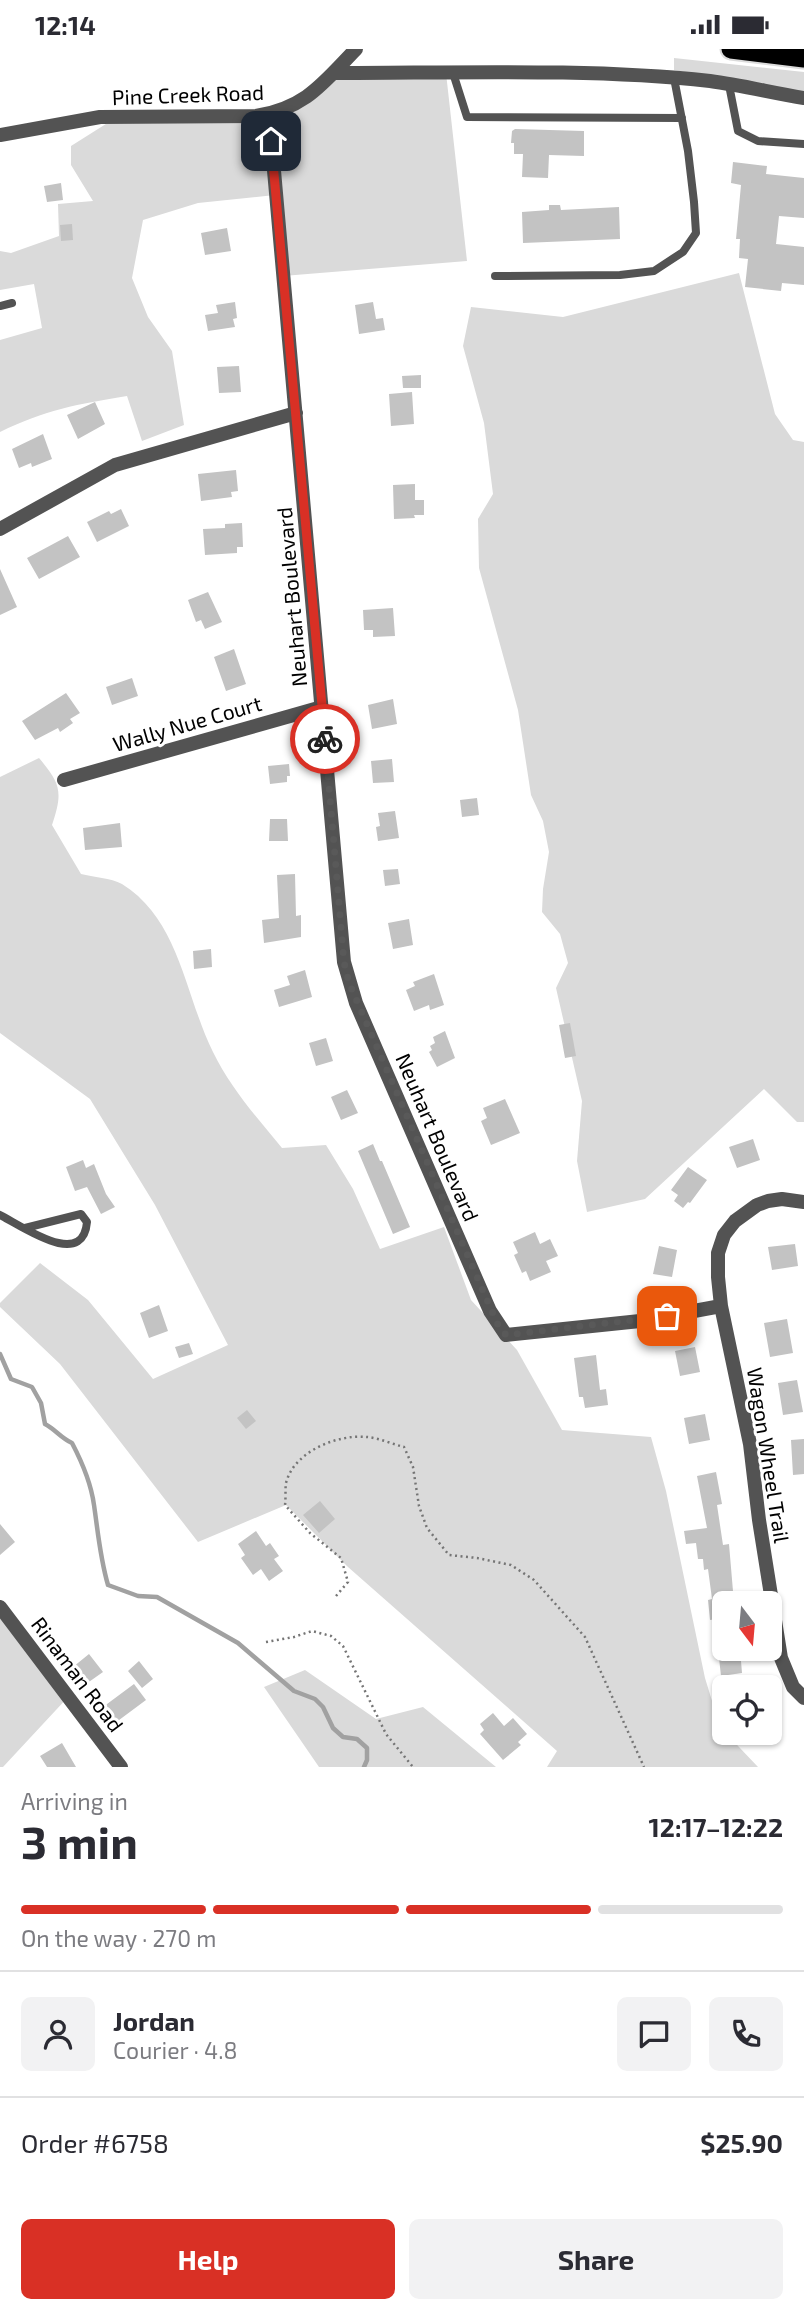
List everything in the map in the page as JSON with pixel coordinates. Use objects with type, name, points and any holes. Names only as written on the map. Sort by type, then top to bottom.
[{"type":"highway","points":[[731,49],[804,58]]},
{"type":"street","name":"Pine Creek Road","points":[[0,135],[100,117],[269,114],[303,101],[356,49]]},
{"type":"street","points":[[333,73],[608,74],[674,78],[804,98]]},
{"type":"street","name":"Neuhart Boulevard","points":[[269,114],[344,962],[349,983],[491,1311],[506,1335],[640,1321],[721,1306]]},
{"type":"street","points":[[0,529],[115,465],[296,412]]},
{"type":"street","name":"Wally Nue Court","points":[[64,780],[322,707]]},
{"type":"street","name":"Wagon Wheel Trail","points":[[804,1202],[782,1199],[757,1205],[724,1235],[718,1253],[721,1306],[750,1444],[781,1658],[793,1687],[804,1698]]},
{"type":"street","name":"Rinaman Road","points":[[0,1607],[121,1767]]},
{"type":"lane","points":[[453,73],[467,117],[682,118]]},
{"type":"lane","points":[[495,276],[620,275],[654,271],[683,253],[695,233],[694,202],[674,78]]},
{"type":"lane","points":[[729,85],[738,131],[758,141],[804,144]]},
{"type":"lane","points":[[0,306],[12,303]]},
{"type":"lane","points":[[0,1215],[25,1228],[64,1246],[76,1243],[83,1237],[87,1222],[81,1214],[25,1228]]},
{"type":"path","points":[[336,1595],[348,1582],[341,1558],[310,1533],[285,1505],[286,1482],[293,1467],[312,1451],[338,1438],[367,1437],[404,1447],[413,1467],[419,1506],[427,1528],[449,1555],[511,1565],[534,1580],[585,1637],[644,1767]]},
{"type":"path","points":[[266,1642],[312,1631],[331,1636],[343,1646],[386,1734],[413,1767]]},
{"type":"shaded area","points":[[674,58],[804,72],[804,93],[674,70]]},
{"type":"shaded area","points":[[333,73],[446,73],[467,261],[283,276],[275,195],[198,203],[143,220],[132,278],[148,317],[172,351],[184,425],[142,441],[127,396],[62,409],[0,432],[0,340],[42,328],[34,284],[0,290],[0,251],[11,253],[59,236],[58,204],[93,201],[71,165],[71,146],[117,117],[269,114]]},
{"type":"shaded area","points":[[739,273],[775,414],[793,440],[804,442],[804,1122],[797,1122],[764,1089],[645,1199],[587,1212],[577,1161],[582,1101],[556,988],[568,963],[560,934],[542,912],[549,852],[543,821],[531,795],[518,710],[479,568],[478,519],[493,494],[484,423],[463,346],[471,307],[563,317]]},
{"type":"shaded area","points":[[39,758],[52,775],[58,789],[58,804],[52,825],[81,874],[122,884],[141,899],[157,918],[179,960],[203,1030],[227,1078],[282,1148],[326,1145],[353,1189],[380,1249],[444,1227],[471,1300],[517,1350],[562,1430],[651,1437],[666,1491],[712,1701],[712,1745],[737,1745],[758,1767],[547,1767],[557,1751],[348,1567],[286,1505],[198,1542],[60,1364],[0,1307],[0,1303],[40,1263],[88,1300],[153,1379],[228,1345],[155,1205],[90,1099],[0,1033],[0,777]]},
{"type":"shaded area","points":[[0,1607],[69,1696],[3,1767],[0,1767]]},
{"type":"shaded area","points":[[305,1670],[376,1719],[423,1707],[496,1767],[319,1767],[264,1687]]},
{"type":"building","points":[[512,131],[584,131],[584,156],[549,155],[548,178],[522,177],[523,154],[514,154],[514,143],[511,143]]},
{"type":"building","points":[[733,162],[767,166],[766,174],[804,178],[804,218],[779,216],[776,244],[804,247],[804,285],[782,283],[781,291],[745,287],[748,259],[739,258],[740,239],[736,239],[741,185],[731,183]]},
{"type":"building","points":[[61,183],[63,200],[47,202],[44,186]]},
{"type":"building","points":[[549,205],[560,205],[561,210],[619,207],[620,239],[523,243],[522,212],[549,210]]},
{"type":"building","points":[[72,224],[73,240],[61,241],[60,225]]},
{"type":"building","points":[[227,228],[231,251],[205,255],[201,233]]},
{"type":"building","points":[[235,302],[235,327],[208,331],[205,315],[218,313],[216,305]]},
{"type":"building","points":[[373,302],[376,319],[383,318],[385,330],[359,334],[355,305]]},
{"type":"building","points":[[239,366],[241,392],[219,393],[217,367]]},
{"type":"building","points":[[421,375],[421,388],[403,388],[402,376]]},
{"type":"building","points":[[412,392],[414,424],[391,426],[389,394]]},
{"type":"building","points":[[95,402],[105,424],[78,439],[67,415]]},
{"type":"building","points":[[43,434],[52,459],[32,467],[31,463],[19,468],[12,449]]},
{"type":"building","points":[[236,470],[238,491],[231,492],[232,497],[201,501],[198,474]]},
{"type":"building","points":[[415,484],[415,500],[424,500],[424,515],[394,519],[393,485]]},
{"type":"building","points":[[121,509],[129,526],[97,542],[87,522],[109,511],[111,514]]},
{"type":"building","points":[[242,523],[243,547],[237,547],[237,553],[205,555],[203,529],[225,528],[225,524]]},
{"type":"building","points":[[68,536],[80,557],[39,579],[27,558]]},
{"type":"building","points":[[0,569],[17,607],[0,615]]},
{"type":"building","points":[[208,592],[222,622],[205,629],[201,620],[196,622],[188,600]]},
{"type":"building","points":[[393,608],[395,636],[373,637],[373,630],[364,630],[363,610]]},
{"type":"building","points":[[234,649],[246,684],[226,691],[214,657]]},
{"type":"building","points":[[132,678],[138,696],[112,705],[106,687]]},
{"type":"building","points":[[66,693],[80,713],[70,719],[73,723],[60,732],[58,728],[35,740],[22,721]]},
{"type":"building","points":[[393,699],[397,724],[372,729],[368,705]]},
{"type":"building","points":[[392,759],[394,782],[373,783],[371,761]]},
{"type":"building","points":[[289,764],[290,776],[287,776],[287,782],[270,784],[268,766]]},
{"type":"building","points":[[477,798],[479,815],[462,817],[460,800]]},
{"type":"building","points":[[395,811],[399,838],[378,841],[378,813]]},
{"type":"building","points":[[270,819],[287,819],[288,841],[269,841]]},
{"type":"building","points":[[120,823],[122,847],[85,850],[83,828]]},
{"type":"building","points":[[398,869],[400,884],[385,886],[383,870]]},
{"type":"building","points":[[295,874],[296,916],[301,915],[301,937],[264,943],[262,920],[279,918],[277,875]]},
{"type":"building","points":[[409,919],[413,945],[393,949],[388,923]]},
{"type":"building","points":[[211,949],[212,967],[194,969],[193,951]]},
{"type":"building","points":[[305,970],[312,997],[279,1007],[274,990],[290,985],[287,976]]},
{"type":"building","points":[[434,974],[444,1005],[430,1010],[429,1005],[414,1011],[406,990],[415,986],[413,982]]},
{"type":"building","points":[[570,1023],[576,1056],[565,1058],[559,1025]]},
{"type":"building","points":[[445,1031],[455,1058],[437,1067],[429,1052],[432,1050],[430,1046],[435,1043],[433,1037]]},
{"type":"building","points":[[326,1038],[333,1061],[316,1066],[309,1043]]},
{"type":"building","points":[[347,1090],[358,1113],[341,1120],[331,1097]]},
{"type":"building","points":[[505,1099],[520,1133],[491,1145],[481,1121],[487,1118],[483,1108]]},
{"type":"building","points":[[753,1139],[760,1160],[737,1168],[729,1147]]},
{"type":"building","points":[[373,1144],[410,1227],[393,1234],[358,1151]]},
{"type":"building","points":[[83,1160],[86,1168],[94,1164],[106,1194],[115,1207],[101,1214],[87,1187],[75,1191],[66,1167]]},
{"type":"building","points":[[688,1167],[707,1180],[683,1208],[674,1201],[678,1195],[671,1190]]},
{"type":"building","points":[[535,1232],[540,1244],[550,1239],[558,1256],[546,1261],[551,1272],[530,1281],[526,1271],[522,1273],[514,1255],[518,1253],[513,1242]]},
{"type":"building","points":[[795,1244],[798,1266],[772,1270],[768,1247]]},
{"type":"building","points":[[659,1246],[677,1250],[672,1277],[653,1274]]},
{"type":"building","points":[[159,1305],[168,1331],[149,1338],[140,1313]]},
{"type":"building","points":[[787,1319],[793,1353],[770,1357],[764,1323]]},
{"type":"building","points":[[189,1343],[193,1354],[179,1358],[175,1347]]},
{"type":"building","points":[[695,1347],[700,1372],[680,1376],[675,1351]]},
{"type":"building","points":[[596,1355],[600,1390],[606,1389],[608,1405],[585,1408],[583,1397],[579,1397],[574,1358]]},
{"type":"building","points":[[797,1380],[803,1412],[783,1415],[778,1383]]},
{"type":"building","points":[[247,1410],[256,1421],[246,1429],[237,1418]]},
{"type":"building","points":[[705,1414],[710,1440],[689,1444],[684,1418]]},
{"type":"building","points":[[804,1439],[804,1474],[793,1475],[791,1440]]},
{"type":"building","points":[[716,1472],[722,1504],[717,1505],[723,1545],[729,1544],[733,1591],[712,1591],[712,1599],[708,1569],[704,1570],[703,1559],[698,1559],[696,1543],[686,1544],[684,1531],[707,1528],[697,1476]]},
{"type":"building","points":[[320,1501],[335,1519],[319,1533],[303,1515]]},
{"type":"building","points":[[0,1524],[15,1542],[0,1555]]},
{"type":"building","points":[[256,1531],[266,1546],[270,1543],[279,1556],[274,1559],[283,1571],[269,1581],[261,1569],[253,1575],[241,1558],[245,1555],[238,1544]]},
{"type":"building","points":[[712,1599],[712,1620],[710,1620],[708,1600]]},
{"type":"building","points":[[89,1654],[103,1672],[86,1684],[73,1667]]},
{"type":"building","points":[[139,1661],[153,1679],[142,1688],[128,1671]]},
{"type":"building","points":[[719,1661],[741,1661],[742,1673],[721,1675]]},
{"type":"building","points":[[134,1684],[146,1700],[111,1726],[104,1717],[108,1714],[103,1707]]},
{"type":"building","points":[[493,1713],[504,1726],[513,1718],[527,1734],[518,1742],[521,1745],[503,1760],[480,1734],[484,1730],[480,1724]]},
{"type":"building","points":[[62,1743],[76,1767],[47,1767],[40,1756]]},
{"type":"waterway","points":[[0,1354],[11,1379],[32,1387],[41,1403],[45,1424],[72,1443],[93,1497],[108,1585],[138,1596],[157,1597],[238,1643],[294,1691],[315,1699],[323,1707],[333,1728],[343,1737],[357,1739],[367,1748],[364,1767]]},
{"type":"way so far","points":[[325,739],[344,962],[349,983],[498,1325],[506,1335],[667,1316]]},
{"type":"route","points":[[271,141],[325,739]]}]
